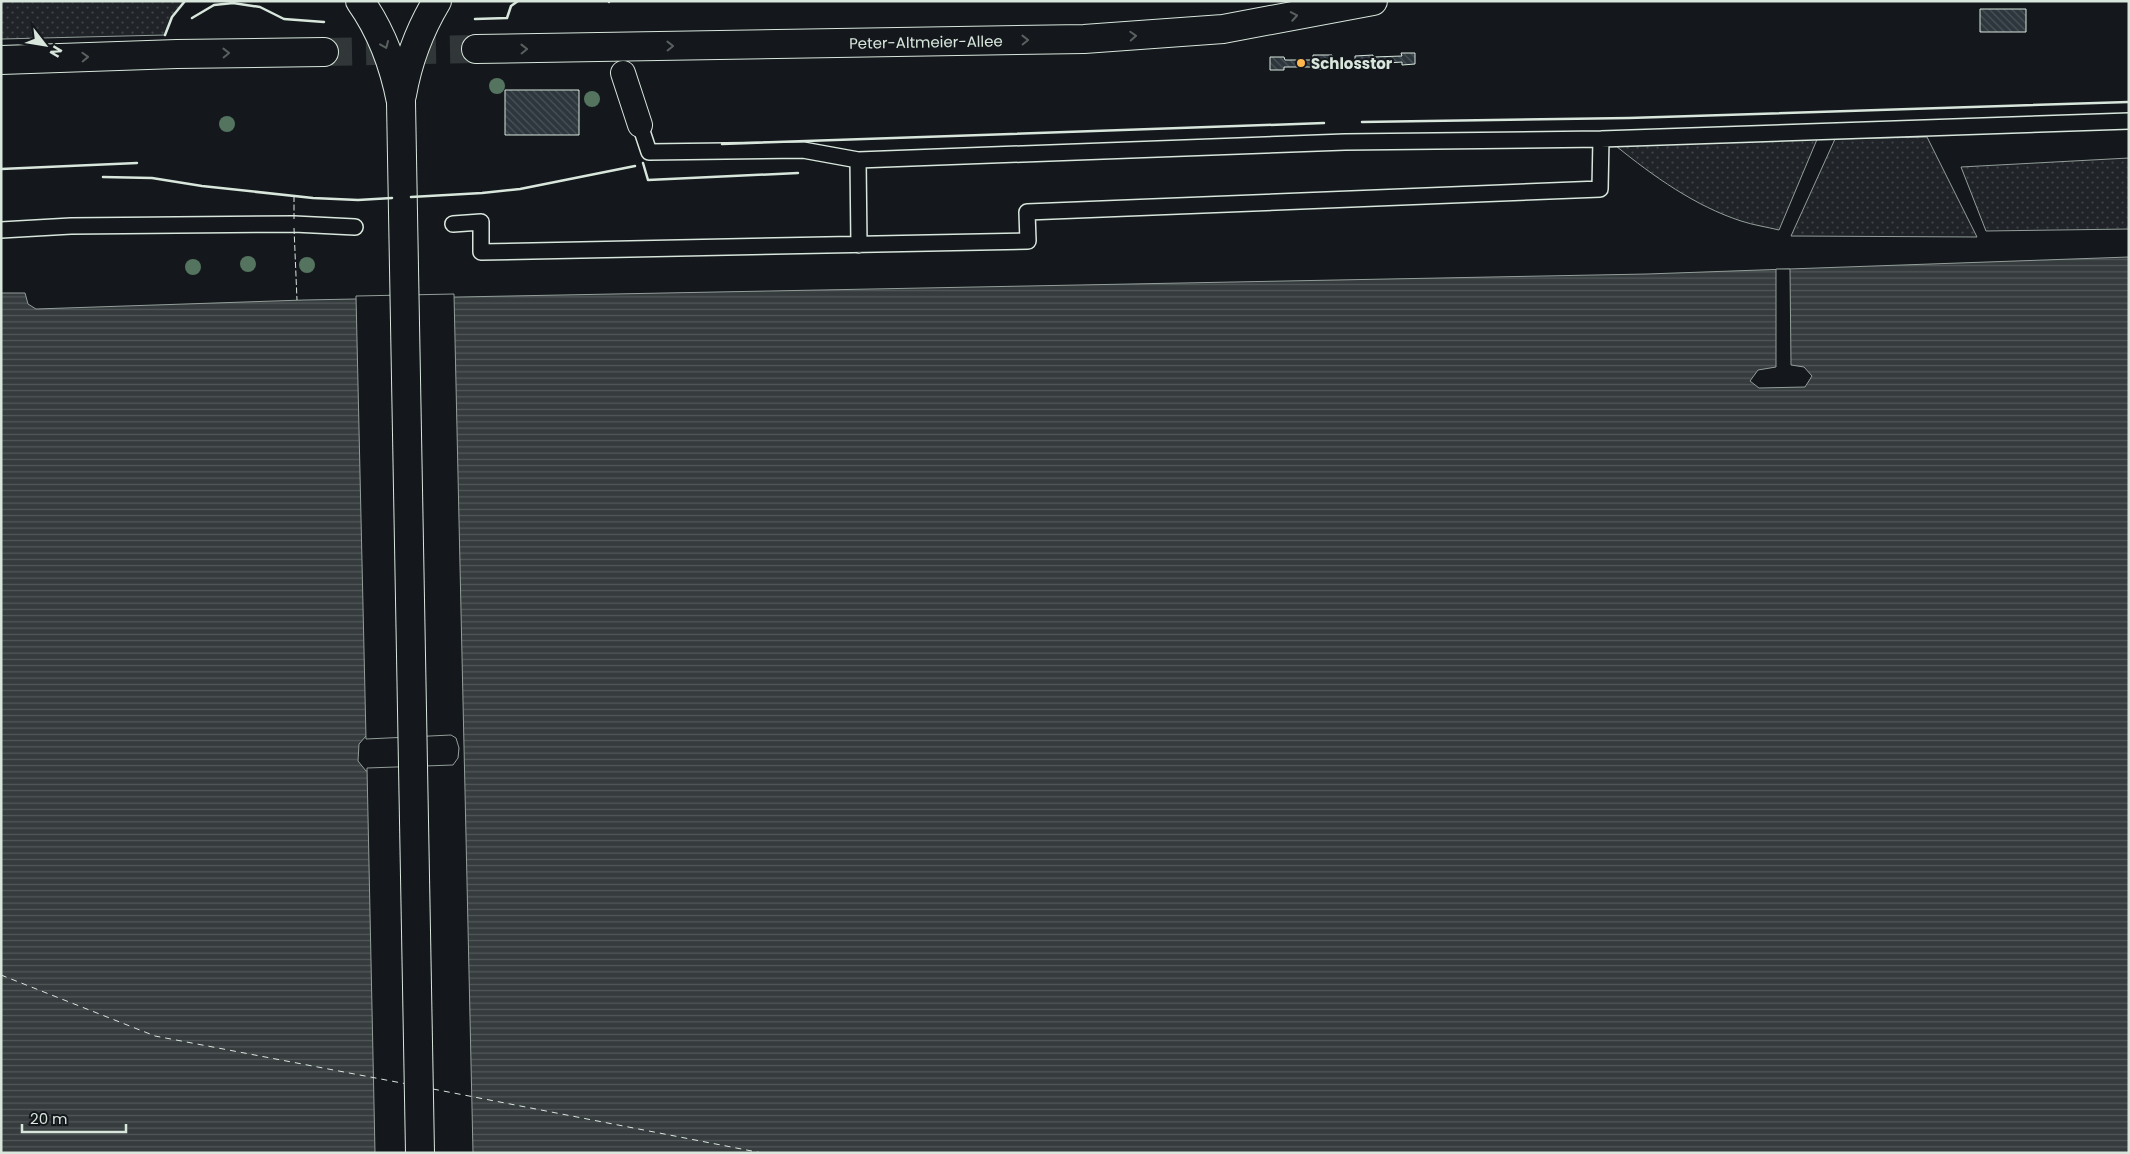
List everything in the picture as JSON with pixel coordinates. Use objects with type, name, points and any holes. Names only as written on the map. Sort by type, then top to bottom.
[{"type":"main road","points":[[360,1],[374,21],[386,47],[395,73],[401,102],[420,1153]]},
{"type":"main road","points":[[401,102],[406,73],[414,46],[437,1]]},
{"type":"main road","name":"Peter-Altmeier-Allee","points":[[476,49],[1084,39],[1223,29],[1373,1]]},
{"type":"main road","points":[[1,60],[177,54],[324,52]]},
{"type":"street","points":[[624,73],[640,125]]},
{"type":"lane","points":[[640,125],[650,152],[803,150],[858,160],[1345,142],[1601,138],[2129,121]]},
{"type":"lane","points":[[453,224],[481,222],[481,252],[1028,241],[1027,212],[1600,189],[1601,138]]},
{"type":"lane","points":[[858,160],[859,245]]},
{"type":"lane","points":[[1,230],[72,226],[294,224],[355,227]]},
{"type":"shaded area","points":[[1,1],[185,1],[172,17],[165,35],[1,39]]},
{"type":"shaded area","points":[[1818,137],[1779,230],[1741,221],[1691,199],[1660,179],[1616,146]]},
{"type":"shaded area","points":[[1927,137],[1977,237],[1791,236],[1835,139]]},
{"type":"shaded area","points":[[2129,158],[2129,229],[1986,231],[1961,167]]},
{"type":"shaded area","points":[[2129,257],[2129,1153],[1,1153],[1,293],[25,293],[28,304],[36,309],[304,300],[1647,274]],"holes":[[[455,733],[460,741],[458,763],[454,767],[366,771],[358,761],[359,744],[366,736]]]},
{"type":"pier","points":[[1776,269],[1790,269],[1791,365],[1804,367],[1812,376],[1805,387],[1759,388],[1750,381],[1758,370],[1776,367]]},
{"type":"pier","points":[[454,294],[473,1153],[375,1153],[367,768],[453,765],[458,758],[459,748],[456,738],[451,735],[366,739],[356,296]]},
{"type":"building","points":[[1980,9],[2026,9],[2026,32],[1980,32]]},
{"type":"building","name":"Schlosstor","points":[[1401,53],[1415,53],[1415,64],[1402,65],[1402,62],[1374,64],[1374,68],[1355,69],[1355,56],[1402,56]]},
{"type":"building","name":"Schlosstor","points":[[1313,55],[1332,55],[1332,69],[1284,67],[1284,70],[1270,70],[1270,57],[1284,57],[1285,60],[1313,60]]},
{"type":"building","points":[[505,90],[579,90],[579,135],[505,135]]},
{"type":"ferry route","points":[[1,975],[155,1036],[407,1084]]},
{"type":"ferry route","points":[[433,1089],[762,1153]]},
{"type":"tunnel","points":[[324,52],[476,49]]},
{"type":"fence","points":[[294,196],[294,220]]},
{"type":"fence","points":[[294,228],[297,300]]},
{"type":"wall","points":[[165,35],[172,17],[185,1]]},
{"type":"wall","points":[[475,19],[507,18],[511,6],[518,1]]},
{"type":"wall","points":[[192,18],[214,5],[233,3],[260,7],[284,19],[324,22]]},
{"type":"wall","points":[[1362,122],[1629,118],[2128,102]]},
{"type":"wall","points":[[722,144],[1324,123]]},
{"type":"wall","points":[[1,169],[137,163]]},
{"type":"wall","points":[[643,163],[648,180],[798,173]]},
{"type":"wall","points":[[411,197],[520,189],[635,166]]},
{"type":"wall","points":[[103,177],[152,178],[202,186],[313,198],[358,200],[392,198]]},
{"type":"place","name":"Schlosstor","points":[[1301,63]]}]
